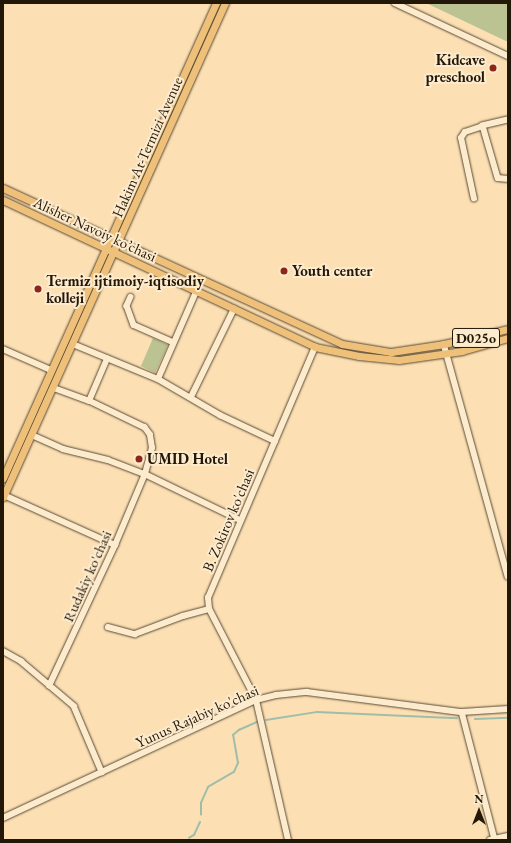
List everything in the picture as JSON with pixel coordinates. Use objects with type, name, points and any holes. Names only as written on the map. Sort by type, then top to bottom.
[{"type":"main road","name":"Hakim At-Termizi Avenue","points":[[4,474],[216,3]]},
{"type":"main road","name":"Hakim At-Termizi Avenue","points":[[3,496],[54,388],[225,3]]},
{"type":"main road","name":"Alisher Navoiy ko’chasi","points":[[3,188],[109,239],[342,344],[391,352],[444,344]]},
{"type":"main road","name":"Alisher Navoiy ko’chasi","points":[[3,200],[315,347],[359,356],[399,360],[447,354]]},
{"type":"main road","name":"D025o","points":[[444,344],[508,329]]},
{"type":"main road","name":"D025o","points":[[447,354],[508,338]]},
{"type":"street","points":[[395,3],[508,56]]},
{"type":"street","points":[[474,199],[461,138],[465,132],[508,120]]},
{"type":"street","points":[[483,126],[498,178],[508,179]]},
{"type":"street","points":[[158,379],[196,292]]},
{"type":"street","points":[[131,297],[128,306],[134,325],[173,342]]},
{"type":"street","points":[[192,397],[234,309]]},
{"type":"street","points":[[73,344],[158,379],[192,397],[220,415],[274,441]]},
{"type":"street","points":[[444,344],[470,433],[508,576]]},
{"type":"street","name":"B. Zokirov ko'chasi","points":[[210,609],[210,592],[315,347]]},
{"type":"street","points":[[3,349],[51,370]]},
{"type":"street","points":[[89,401],[107,358]]},
{"type":"street","name":"Rudakiy ko'chasi","points":[[49,686],[115,545],[145,474],[152,448],[150,435],[130,419],[54,388]]},
{"type":"street","points":[[32,436],[63,449],[108,460],[145,474],[240,520]]},
{"type":"street","points":[[3,496],[115,545]]},
{"type":"street","points":[[108,627],[131,635],[183,616],[210,609],[256,700],[288,840]]},
{"type":"street","points":[[3,651],[21,661],[74,706],[102,772]]},
{"type":"street","name":"Yunus Rajabiy ko'chasi","points":[[3,818],[256,700],[276,695],[307,692],[462,712],[508,709]]},
{"type":"street","points":[[462,712],[493,840],[508,836]]},
{"type":"green space","points":[[426,3],[508,3],[508,42],[489,33]]},
{"type":"green space","points":[[153,338],[168,345],[155,373],[141,366]]},
{"type":"waterway","points":[[266,720],[317,712],[457,718]]},
{"type":"waterway","points":[[475,719],[508,718]]},
{"type":"waterway","points":[[201,815],[201,803],[208,787],[234,772],[238,763],[233,735],[239,730],[257,722]]},
{"type":"waterway","points":[[189,838],[194,835],[200,822]]},
{"type":"place","name":"Kidcave preschool","points":[[493,68]]},
{"type":"place","name":"Youth center","points":[[284,271]]},
{"type":"place","name":"Termiz ijtimoiy-iqtisodiy kolleji","points":[[38,289]]},
{"type":"place","name":"UMID Hotel","points":[[139,459]]}]
